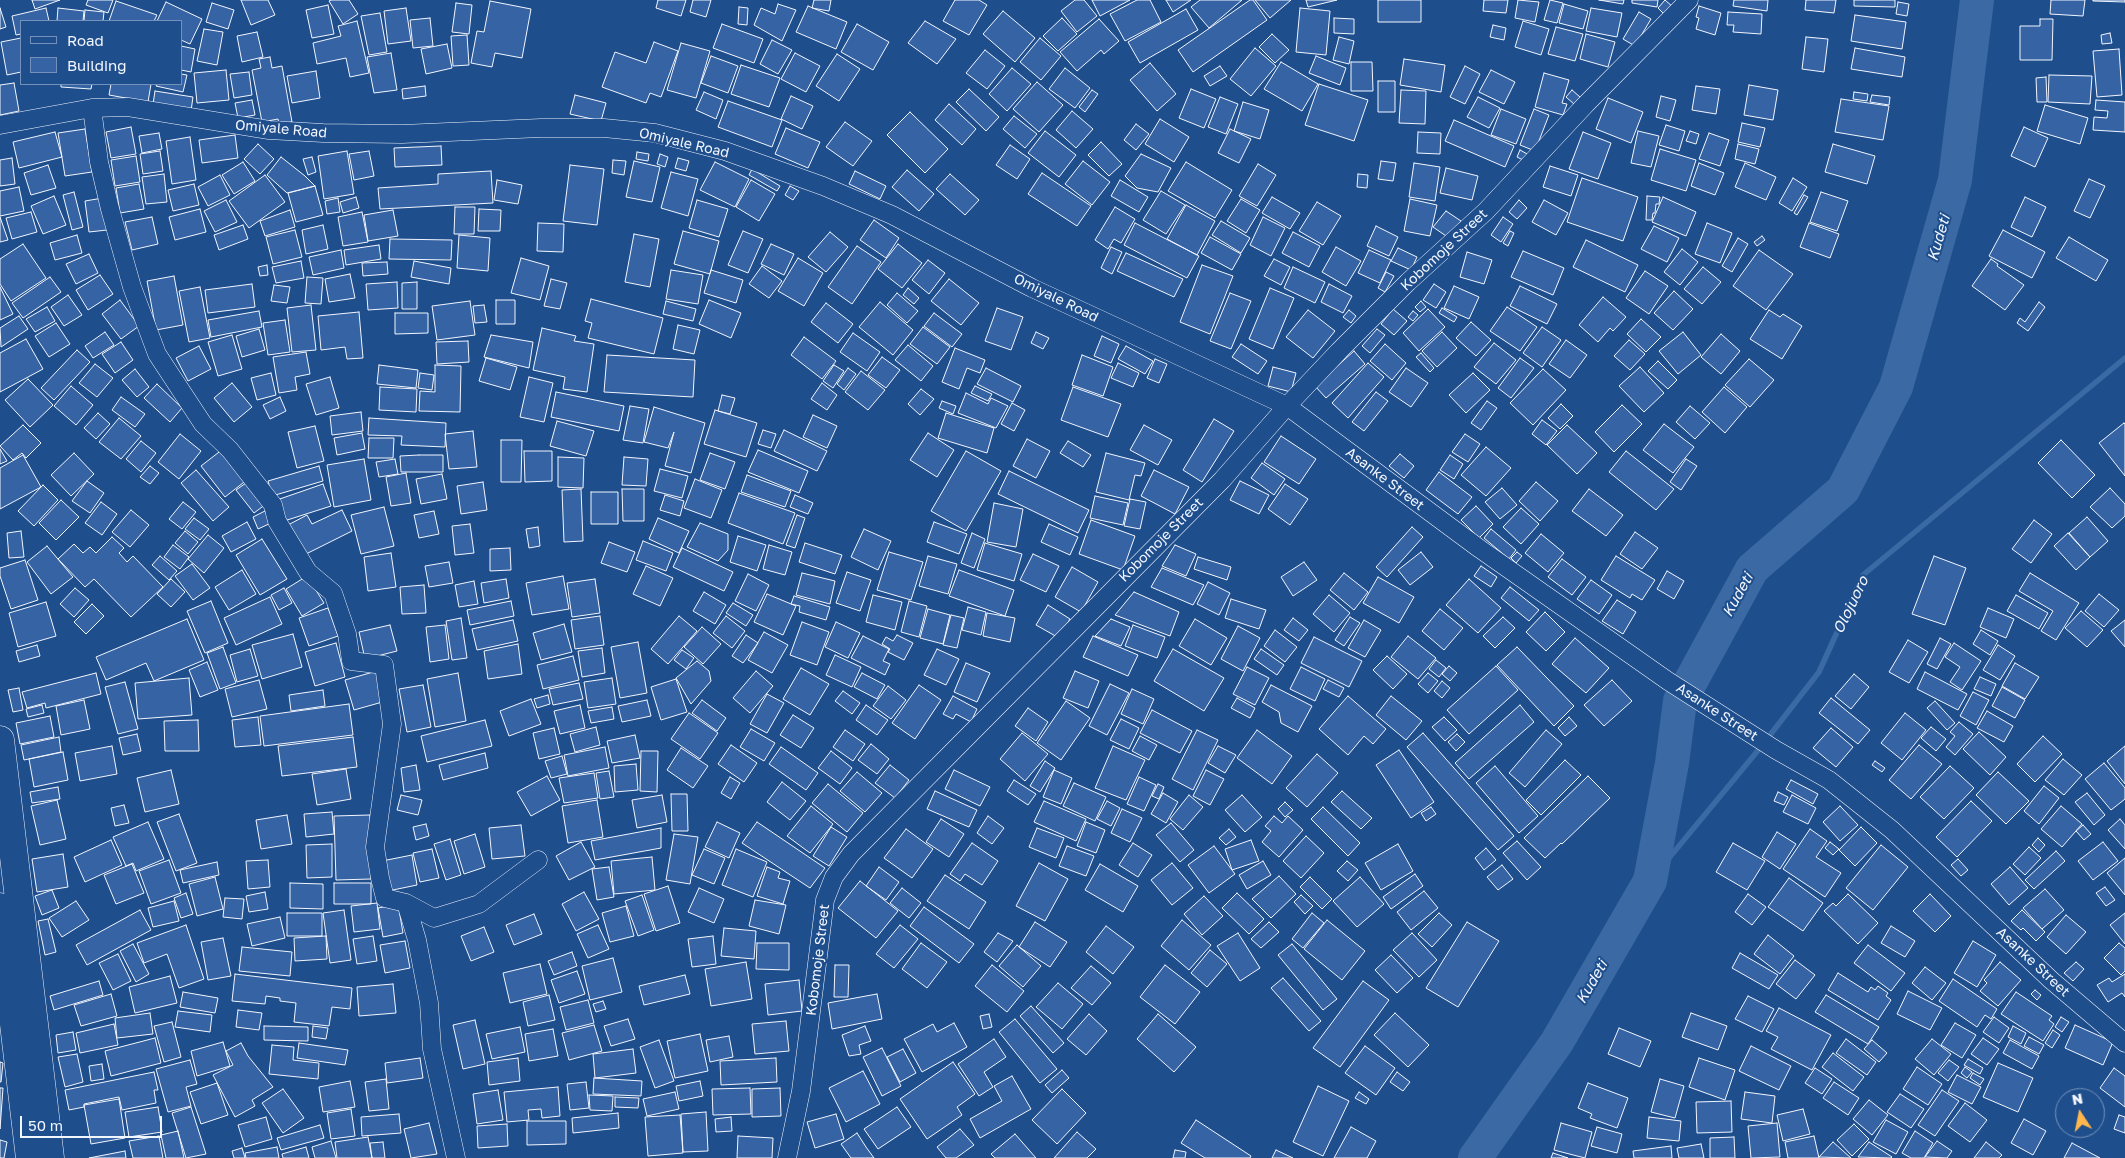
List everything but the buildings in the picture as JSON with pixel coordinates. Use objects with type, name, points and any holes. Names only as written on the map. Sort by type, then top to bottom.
[{"type":"highway","points":[[0,740],[50,1158]]},
{"type":"highway","points":[[0,907],[30,1158]]},
{"type":"street","name":"Kobomoje Street","points":[[787,1158],[801,1091],[825,900],[834,877],[851,854],[1222,480],[1287,406],[1408,282],[1486,211],[1586,104],[1689,0]]},
{"type":"street","name":"Omiyale Road","points":[[0,125],[92,108],[128,107],[269,130],[323,133],[402,134],[541,128],[604,128],[655,133],[725,151],[823,186],[892,215],[1032,288],[1287,406]]},
{"type":"street","points":[[92,108],[99,162],[110,209],[132,286],[158,354],[203,424],[230,450],[273,505],[277,521],[308,572],[333,593],[347,634],[351,661],[384,665],[392,724],[376,847],[380,878],[386,898],[406,903],[434,918],[479,904],[538,860]]},
{"type":"street","name":"Asanke Street","points":[[1287,406],[1480,549],[1668,681],[1776,750],[1829,780],[1892,830],[2051,980],[2125,1043]]},
{"type":"street","points":[[406,903],[417,940],[429,1003],[432,1048],[456,1158]]},
{"type":"waterway","name":"Kudeti","points":[[1475,1158],[1557,1042],[1650,881],[1672,763],[1680,701],[1752,569],[1843,490],[1896,387],[1955,180],[1977,0]]},
{"type":"waterway","name":"Olojuoro","points":[[1650,881],[1760,748],[1819,672],[1863,575],[2125,358]]}]
